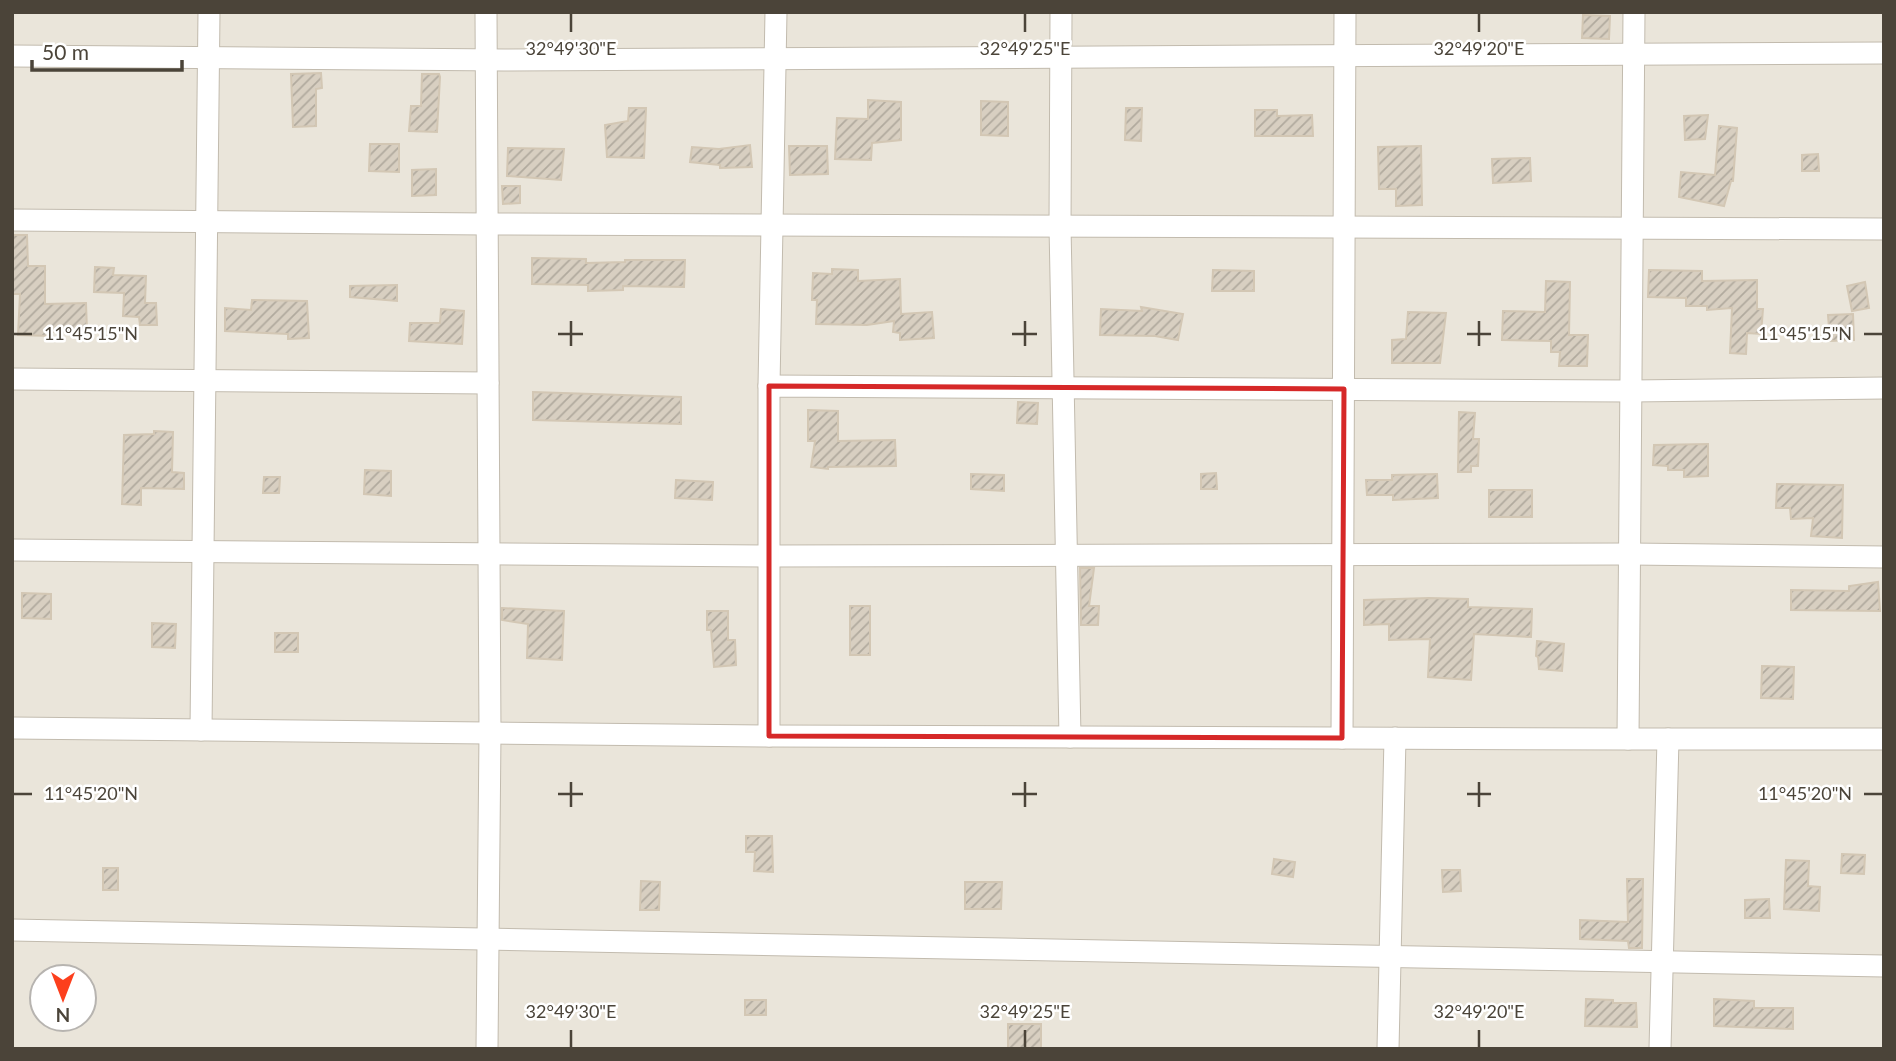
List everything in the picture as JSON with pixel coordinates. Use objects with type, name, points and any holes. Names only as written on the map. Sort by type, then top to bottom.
[{"type":"street","points":[[201,730],[209,12]]},
{"type":"street","points":[[485,12],[490,733],[487,1049]]},
{"type":"street","points":[[769,736],[769,386],[776,12]]},
{"type":"street","points":[[1061,12],[1060,226],[1070,737]]},
{"type":"street","points":[[1342,738],[1345,12]]},
{"type":"street","points":[[1628,739],[1634,12]]},
{"type":"street","points":[[12,56],[485,60],[1884,53]]},
{"type":"street","points":[[12,220],[486,225],[1884,229]]},
{"type":"street","points":[[12,379],[488,383]]},
{"type":"street","points":[[769,386],[1631,391],[1884,388]]},
{"type":"street","points":[[12,550],[769,556],[1630,554],[1884,557]]},
{"type":"street","points":[[12,729],[769,736],[1884,739]]},
{"type":"street","points":[[1388,1049],[1395,738]]},
{"type":"street","points":[[1660,1049],[1668,739]]},
{"type":"street","points":[[12,930],[1884,966]]},
{"type":"highlighted area","points":[[769,386],[1344,389],[1342,738],[769,736]]},
{"type":"shaded area","points":[[12,12],[1884,12],[1884,1049],[12,1049]]},
{"type":"building","points":[[1583,15],[1610,16],[1609,39],[1582,38]]},
{"type":"building","points":[[321,73],[322,88],[316,89],[316,126],[293,127],[291,74]]},
{"type":"building","points":[[422,74],[439,74],[440,77],[437,132],[409,131],[411,106],[421,106]]},
{"type":"building","points":[[868,100],[901,102],[901,140],[872,143],[871,160],[835,159],[837,118],[868,119]]},
{"type":"building","points":[[981,101],[1008,102],[1008,136],[981,135]]},
{"type":"building","points":[[629,108],[646,108],[644,158],[607,157],[605,125],[628,121]]},
{"type":"building","points":[[1126,108],[1142,108],[1141,141],[1125,140]]},
{"type":"building","points":[[1255,110],[1277,110],[1277,116],[1312,115],[1313,136],[1255,136]]},
{"type":"building","points":[[1708,115],[1705,139],[1685,140],[1684,116]]},
{"type":"building","points":[[1719,126],[1737,128],[1733,181],[1724,206],[1679,197],[1681,172],[1715,175]]},
{"type":"building","points":[[370,144],[399,144],[399,172],[369,171]]},
{"type":"building","points":[[750,145],[752,167],[720,168],[720,165],[690,162],[692,147],[719,149]]},
{"type":"building","points":[[789,146],[827,146],[828,174],[790,175]]},
{"type":"building","points":[[1421,146],[1422,205],[1396,206],[1396,189],[1379,189],[1378,147]]},
{"type":"building","points":[[508,148],[564,149],[561,180],[507,176]]},
{"type":"building","points":[[1818,154],[1819,171],[1802,171],[1802,155]]},
{"type":"building","points":[[1530,158],[1531,181],[1493,183],[1492,159]]},
{"type":"building","points":[[436,169],[436,195],[412,196],[412,170]]},
{"type":"building","points":[[502,186],[520,186],[520,203],[503,204]]},
{"type":"building","points":[[12,235],[27,235],[28,266],[45,266],[45,304],[86,303],[87,331],[50,332],[50,336],[18,335],[20,294],[12,294]]},
{"type":"building","points":[[532,258],[586,259],[586,263],[685,260],[684,287],[623,286],[623,290],[588,291],[588,285],[532,284]]},
{"type":"building","points":[[95,267],[114,268],[113,275],[146,276],[145,303],[156,303],[157,325],[140,325],[139,317],[123,316],[124,293],[94,292]]},
{"type":"building","points":[[832,269],[858,270],[858,281],[900,279],[901,314],[932,312],[934,338],[900,340],[900,333],[893,332],[894,321],[867,325],[816,324],[817,300],[812,300],[813,273],[832,274]]},
{"type":"building","points":[[1213,270],[1254,271],[1254,291],[1212,291]]},
{"type":"building","points":[[1649,270],[1702,271],[1702,281],[1757,280],[1757,309],[1763,309],[1761,334],[1747,333],[1746,354],[1730,353],[1732,308],[1707,310],[1707,306],[1686,306],[1686,298],[1648,297]]},
{"type":"building","points":[[1546,281],[1570,282],[1569,335],[1588,335],[1587,366],[1559,366],[1560,352],[1551,352],[1551,341],[1502,340],[1503,311],[1545,312]]},
{"type":"building","points":[[1865,282],[1869,308],[1852,311],[1847,286]]},
{"type":"building","points":[[397,285],[397,301],[350,297],[350,286]]},
{"type":"building","points":[[252,300],[307,301],[309,338],[288,339],[288,334],[225,331],[225,308],[251,310]]},
{"type":"building","points":[[1141,307],[1183,314],[1178,340],[1155,336],[1100,335],[1101,309],[1142,311]]},
{"type":"building","points":[[441,309],[464,311],[462,344],[409,341],[410,323],[440,323]]},
{"type":"building","points":[[1408,312],[1446,313],[1440,363],[1392,363],[1392,340],[1406,339]]},
{"type":"building","points":[[1853,314],[1854,340],[1830,341],[1828,315]]},
{"type":"building","points":[[533,392],[681,397],[681,424],[533,420]]},
{"type":"building","points":[[1018,402],[1038,403],[1037,424],[1017,423]]},
{"type":"building","points":[[808,410],[838,411],[838,441],[895,440],[896,466],[828,469],[811,467],[815,441],[808,441]]},
{"type":"building","points":[[1459,412],[1475,413],[1473,439],[1479,439],[1478,466],[1471,466],[1471,472],[1458,472]]},
{"type":"building","points":[[154,431],[173,432],[172,472],[184,473],[184,489],[141,488],[141,505],[122,504],[124,435],[154,434]]},
{"type":"building","points":[[1708,444],[1708,476],[1684,477],[1684,470],[1668,470],[1668,466],[1653,465],[1654,445]]},
{"type":"building","points":[[365,470],[391,471],[391,496],[364,494]]},
{"type":"building","points":[[1216,473],[1217,489],[1201,489],[1201,474]]},
{"type":"building","points":[[971,474],[1004,475],[1004,491],[971,489]]},
{"type":"building","points":[[1437,474],[1438,498],[1393,500],[1393,495],[1367,495],[1366,480],[1392,480],[1392,475]]},
{"type":"building","points":[[264,477],[280,477],[279,493],[263,493]]},
{"type":"building","points":[[676,480],[713,482],[712,500],[675,498]]},
{"type":"building","points":[[1777,484],[1843,485],[1842,538],[1811,536],[1813,518],[1791,519],[1790,508],[1776,508]]},
{"type":"building","points":[[1489,490],[1532,490],[1532,517],[1489,517]]},
{"type":"building","points":[[1080,568],[1094,568],[1089,606],[1099,606],[1098,625],[1081,625]]},
{"type":"building","points":[[1878,582],[1880,611],[1791,610],[1791,590],[1849,591],[1849,586]]},
{"type":"building","points":[[22,593],[51,594],[51,619],[22,618]]},
{"type":"building","points":[[1468,599],[1468,607],[1532,609],[1531,637],[1474,634],[1471,680],[1428,677],[1430,639],[1389,640],[1389,624],[1364,625],[1364,600]]},
{"type":"building","points":[[850,606],[870,606],[870,655],[850,655]]},
{"type":"building","points":[[502,608],[564,611],[562,660],[527,658],[528,624],[502,620]]},
{"type":"building","points":[[707,611],[728,611],[728,640],[735,640],[736,665],[714,667],[711,630],[707,630]]},
{"type":"building","points":[[152,623],[176,624],[175,648],[152,647]]},
{"type":"building","points":[[275,633],[298,633],[298,652],[275,652]]},
{"type":"building","points":[[1537,641],[1564,644],[1562,671],[1539,669]]},
{"type":"building","points":[[1762,666],[1794,667],[1793,699],[1761,698]]},
{"type":"building","points":[[746,836],[772,836],[773,872],[754,871],[755,852],[746,852]]},
{"type":"building","points":[[1842,854],[1865,855],[1864,874],[1841,873]]},
{"type":"building","points":[[1274,859],[1295,862],[1293,877],[1272,874]]},
{"type":"building","points":[[1786,860],[1809,861],[1808,886],[1820,887],[1819,911],[1784,909]]},
{"type":"building","points":[[103,868],[118,868],[118,890],[103,890]]},
{"type":"building","points":[[1442,870],[1460,870],[1461,891],[1443,892]]},
{"type":"building","points":[[1627,879],[1643,879],[1642,948],[1629,948],[1628,941],[1580,939],[1580,920],[1628,922]]},
{"type":"building","points":[[641,881],[660,882],[659,910],[640,910]]},
{"type":"building","points":[[965,882],[1002,882],[1001,909],[965,909]]},
{"type":"building","points":[[1769,899],[1770,918],[1745,918],[1745,900]]},
{"type":"building","points":[[1586,999],[1636,1003],[1637,1027],[1585,1026]]},
{"type":"building","points":[[1714,999],[1754,1001],[1754,1008],[1793,1008],[1793,1029],[1714,1026]]},
{"type":"building","points":[[745,1000],[766,1000],[766,1015],[745,1015]]},
{"type":"building","points":[[1008,1024],[1041,1024],[1041,1049],[1008,1049]]}]
